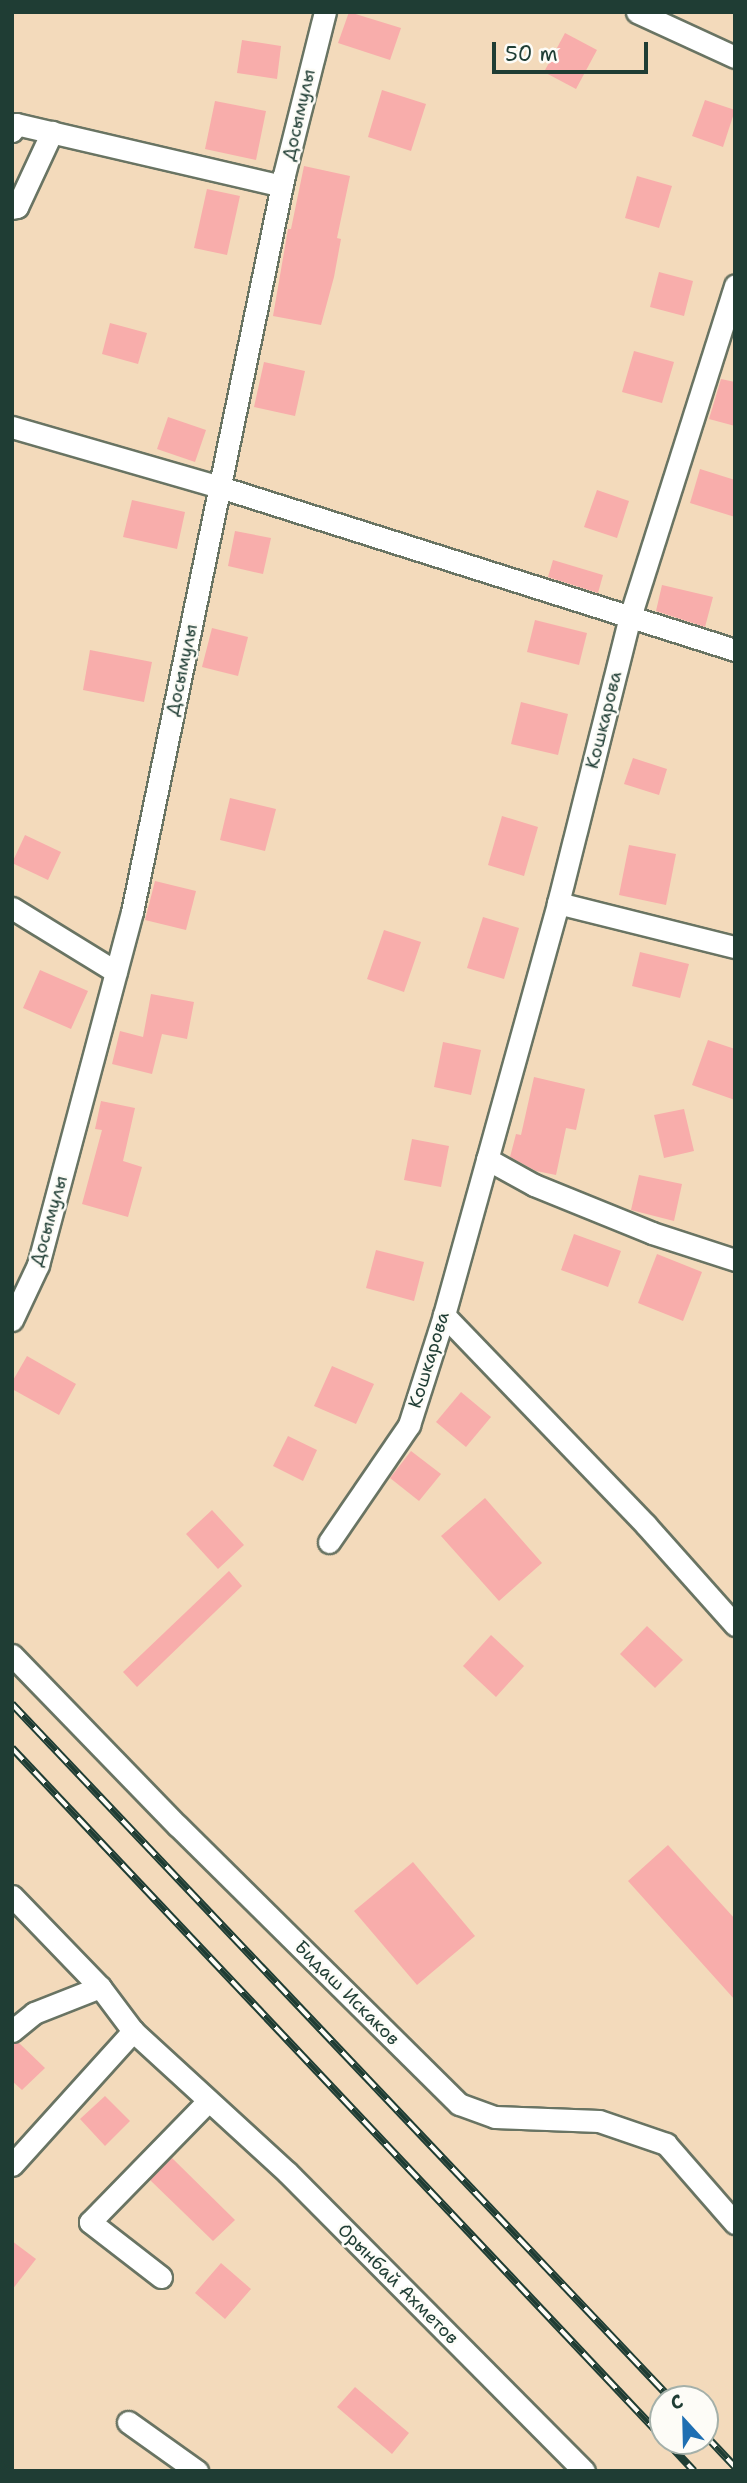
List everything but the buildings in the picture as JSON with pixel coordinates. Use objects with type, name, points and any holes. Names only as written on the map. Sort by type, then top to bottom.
[{"type":"street","name":"Досымулы","points":[[12,1320],[38,1265],[132,912],[282,186],[325,12]]},
{"type":"street","points":[[637,12],[735,57]]},
{"type":"street","points":[[12,131],[16,124],[282,186]]},
{"type":"street","points":[[12,208],[18,207],[52,132]]},
{"type":"street","name":"Кошкарова","points":[[329,1542],[409,1425],[444,1315],[558,903],[629,617],[735,285]]},
{"type":"street","points":[[12,427],[220,488],[735,650]]},
{"type":"street","points":[[558,903],[735,947]]},
{"type":"street","points":[[12,908],[116,972]]},
{"type":"street","points":[[487,1159],[534,1185],[569,1200],[652,1233],[735,1260]]},
{"type":"street","points":[[444,1315],[646,1525],[735,1625]]},
{"type":"street","name":"Бидаш Искаков","points":[[12,1655],[178,1826],[459,2104],[495,2117],[599,2121],[666,2144],[735,2223]]},
{"type":"street","name":"Орынбай Ахметов","points":[[12,1896],[100,1987],[133,2031],[288,2173],[572,2468]]},
{"type":"street","points":[[12,2031],[34,2013],[100,1987]]},
{"type":"street","points":[[12,2165],[133,2031]]},
{"type":"street","points":[[161,2277],[90,2222],[208,2101]]},
{"type":"street","points":[[128,2422],[197,2471]]},
{"type":"railway","points":[[12,1704],[658,2385]]},
{"type":"railway","points":[[12,1748],[649,2423]]},
{"type":"railway","points":[[719,2450],[735,2467]]},
{"type":"railway","points":[[679,2455],[694,2471]]}]
